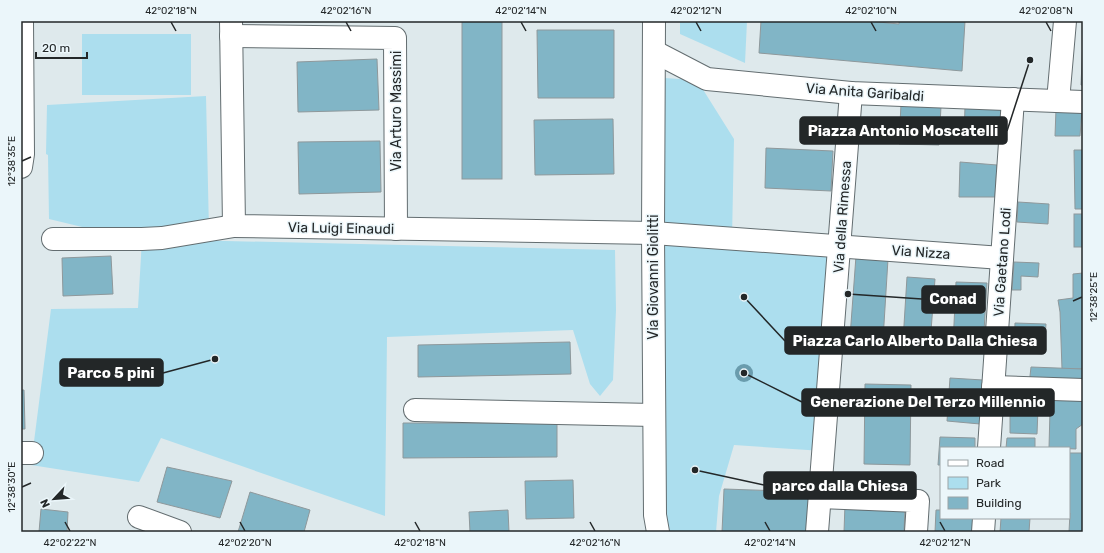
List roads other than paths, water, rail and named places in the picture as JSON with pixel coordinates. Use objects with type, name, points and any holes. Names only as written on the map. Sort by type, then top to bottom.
[{"type":"street","points":[[21,167],[23,154],[22,21]]},
{"type":"street","name":"Via Giovanni Giolitti","points":[[654,21],[654,415],[655,515],[658,532]]},
{"type":"street","points":[[1058,101],[1065,21]]},
{"type":"street","points":[[231,28],[234,226]]},
{"type":"street","name":"Via Arturo Massimi","points":[[231,28],[396,38],[396,229]]},
{"type":"street","name":"Via Anita Garibaldi","points":[[655,52],[707,79],[851,92],[1083,102]]},
{"type":"street","name":"Via della Rimessa","points":[[817,532],[851,92]]},
{"type":"street","name":"Via Gaetano Lodi","points":[[989,447],[1013,99]]},
{"type":"street","name":"Via Luigi Einaudi","points":[[53,239],[142,240],[234,226],[653,233],[840,246]]},
{"type":"street","name":"Via Nizza","points":[[840,246],[1002,258]]},
{"type":"street","points":[[993,387],[1083,390]]},
{"type":"street","points":[[415,410],[654,415]]},
{"type":"street","points":[[820,497],[918,501],[916,532]]},
{"type":"street","points":[[139,517],[180,532]]},
{"type":"street","points":[[983,532],[984,519]]},
{"type":"place","name":"Piazza Antonio Moscatelli","points":[[1030,60]]},
{"type":"place","name":"Conad","points":[[848,294]]},
{"type":"place","name":"Piazza Carlo Alberto Dalla Chiesa","points":[[744,297]]},
{"type":"place","name":"Parco 5 pini","points":[[215,359]]},
{"type":"place","name":"Generazione Del Terzo Millennio","points":[[744,373]]},
{"type":"place","name":"parco dalla Chiesa","points":[[695,470]]}]
